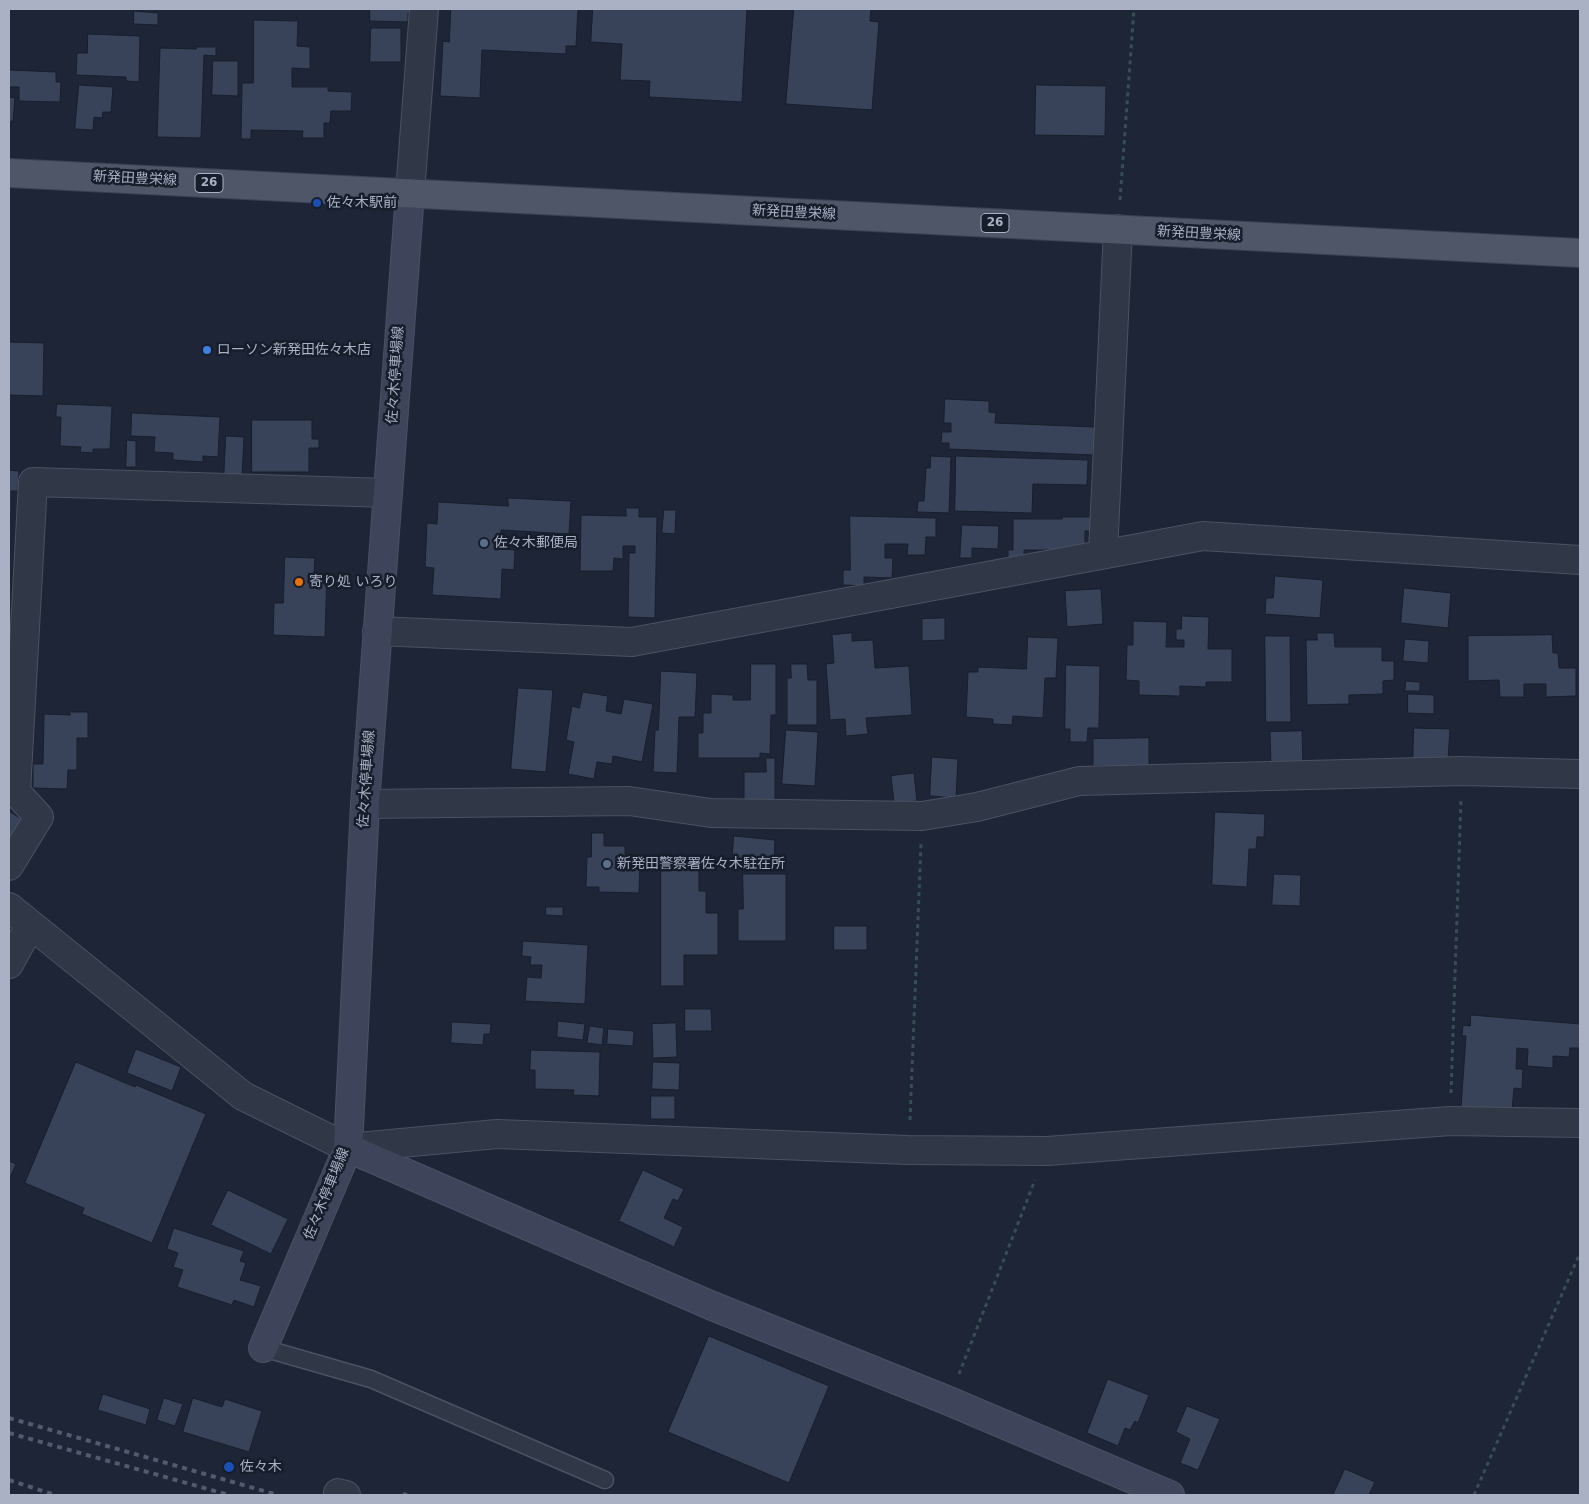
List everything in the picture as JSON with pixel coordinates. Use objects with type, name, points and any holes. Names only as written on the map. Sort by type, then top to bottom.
[{"type":"main road","name":"新発田豊栄線","points":[[9,173],[1580,253]]},
{"type":"main road","name":"佐々木停車場線","points":[[263,1348],[348,1148],[365,804],[410,193]]},
{"type":"main road","points":[[348,1148],[710,1305],[949,1401],[1170,1495]]},
{"type":"street","points":[[410,193],[424,9]]},
{"type":"street","points":[[1103,554],[1118,229]]},
{"type":"street","points":[[9,866],[39,817],[16,792],[19,556],[33,482],[388,493]]},
{"type":"street","points":[[377,631],[632,642],[1204,536],[1580,560]]},
{"type":"street","points":[[365,804],[629,801],[711,813],[922,816],[977,807],[1079,781],[1462,771],[1580,774]]},
{"type":"street","points":[[9,907],[30,926],[65,952],[243,1096],[348,1148],[497,1134],[908,1150],[1047,1151],[1450,1121],[1580,1123]]},
{"type":"street","points":[[9,964],[30,926]]},
{"type":"lane","points":[[263,1348],[371,1379],[605,1480]]},
{"type":"path","points":[[1118,229],[1134,9]]},
{"type":"path","points":[[1450,1121],[1462,771]]},
{"type":"path","points":[[908,1150],[922,816]]},
{"type":"path","points":[[949,1401],[1047,1151]]},
{"type":"path","points":[[1474,1495],[1580,1253]]},
{"type":"building","points":[[370,9],[413,9],[413,13],[408,13],[408,22],[370,21]]},
{"type":"building","points":[[451,9],[578,9],[576,46],[566,46],[566,54],[482,50],[480,98],[440,96],[443,41],[449,42]]},
{"type":"building","points":[[593,9],[747,9],[742,102],[649,97],[650,81],[620,80],[622,44],[591,42]]},
{"type":"building","points":[[794,9],[871,9],[870,21],[879,22],[872,110],[786,104]]},
{"type":"building","points":[[134,11],[158,13],[158,25],[134,24]]},
{"type":"building","points":[[254,20],[298,21],[297,46],[310,47],[310,69],[292,68],[292,87],[328,87],[328,91],[352,92],[351,111],[331,111],[330,123],[324,123],[324,138],[302,138],[303,131],[251,130],[251,139],[241,139],[242,83],[253,83]]},
{"type":"building","points":[[371,28],[401,28],[401,62],[370,62]]},
{"type":"building","points":[[88,34],[140,36],[139,82],[126,81],[126,77],[76,75],[77,53],[87,53]]},
{"type":"building","points":[[196,47],[216,47],[216,56],[204,55],[201,138],[157,137],[160,48],[196,49]]},
{"type":"building","points":[[213,61],[238,61],[238,96],[212,95]]},
{"type":"building","points":[[10,70],[56,72],[56,82],[61,82],[60,102],[19,101],[19,87],[9,87]]},
{"type":"building","points":[[79,85],[113,87],[111,112],[103,112],[102,118],[94,117],[93,130],[75,129]]},
{"type":"building","points":[[1036,85],[1106,86],[1105,136],[1035,135]]},
{"type":"building","points":[[9,97],[15,98],[13,121],[11,121],[10,129],[9,129]]},
{"type":"building","points":[[9,342],[44,343],[43,396],[9,395]]},
{"type":"building","points":[[945,399],[989,401],[989,412],[996,413],[995,423],[1095,427],[1093,455],[949,449],[949,443],[941,443],[942,432],[951,432],[951,423],[944,423]]},
{"type":"building","points":[[57,404],[112,406],[110,449],[93,449],[93,453],[80,452],[81,447],[60,446],[61,417],[56,417]]},
{"type":"building","points":[[132,413],[220,417],[218,457],[203,456],[203,462],[173,460],[173,453],[154,452],[155,437],[131,436]]},
{"type":"building","points":[[252,420],[312,420],[312,439],[319,439],[319,448],[309,448],[309,472],[252,472]]},
{"type":"building","points":[[226,436],[244,437],[242,477],[224,476]]},
{"type":"building","points":[[127,440],[136,441],[136,467],[126,467]]},
{"type":"building","points":[[931,456],[951,457],[949,513],[917,512],[918,501],[924,501],[926,468],[930,468]]},
{"type":"building","points":[[956,456],[1088,460],[1087,485],[1033,484],[1032,513],[955,511]]},
{"type":"building","points":[[9,470],[19,471],[18,491],[11,491],[11,513],[9,513]]},
{"type":"building","points":[[508,498],[571,501],[569,534],[501,530],[500,549],[515,550],[514,570],[502,569],[501,599],[432,595],[434,568],[425,567],[427,523],[437,524],[438,502],[508,506]]},
{"type":"building","points":[[626,508],[639,508],[639,517],[657,517],[655,618],[628,617],[629,553],[635,553],[635,546],[623,546],[623,559],[614,558],[613,571],[580,571],[581,515],[626,516]]},
{"type":"building","points":[[664,510],[676,510],[675,534],[662,533]]},
{"type":"building","points":[[850,516],[936,518],[936,537],[926,537],[925,555],[907,555],[908,544],[885,544],[885,558],[893,558],[892,578],[864,577],[864,586],[843,585],[843,570],[850,570]]},
{"type":"building","points":[[1062,517],[1096,517],[1096,531],[1085,531],[1085,550],[1024,550],[1024,558],[1008,558],[1008,550],[1013,550],[1013,519],[1062,519]]},
{"type":"building","points":[[962,525],[999,526],[998,549],[972,548],[972,558],[960,558]]},
{"type":"building","points":[[285,557],[315,558],[314,574],[327,574],[325,637],[273,635],[274,603],[283,603]]},
{"type":"building","points":[[1275,576],[1323,580],[1320,618],[1265,614],[1266,598],[1273,598]]},
{"type":"building","points":[[1404,588],[1451,593],[1448,628],[1401,623]]},
{"type":"building","points":[[1101,589],[1103,624],[1067,627],[1065,591]]},
{"type":"building","points":[[1182,616],[1209,617],[1208,649],[1232,649],[1232,682],[1206,682],[1206,687],[1180,686],[1180,696],[1139,695],[1139,681],[1126,680],[1127,645],[1133,645],[1133,621],[1167,622],[1166,647],[1184,647],[1184,640],[1176,640],[1176,629],[1181,629]]},
{"type":"building","points":[[945,618],[945,640],[922,641],[922,619]]},
{"type":"building","points":[[852,633],[852,641],[873,640],[875,668],[909,666],[912,715],[866,718],[868,734],[846,736],[845,719],[830,720],[826,664],[834,663],[832,635]]},
{"type":"building","points":[[1317,633],[1334,633],[1335,647],[1382,647],[1382,661],[1394,661],[1394,680],[1383,681],[1383,694],[1349,695],[1349,704],[1307,705],[1306,640],[1317,640]]},
{"type":"building","points":[[1552,635],[1553,653],[1558,653],[1559,668],[1576,668],[1576,696],[1546,697],[1546,684],[1524,684],[1524,697],[1500,697],[1499,680],[1468,681],[1468,636]]},
{"type":"building","points":[[1265,636],[1290,636],[1291,722],[1266,722]]},
{"type":"building","points":[[1028,637],[1058,638],[1056,678],[1045,678],[1043,718],[1013,716],[1012,725],[993,724],[993,719],[966,717],[968,672],[978,672],[978,667],[1026,669]]},
{"type":"building","points":[[1405,639],[1429,641],[1428,663],[1403,661]]},
{"type":"building","points":[[751,664],[776,664],[776,715],[771,715],[770,754],[760,753],[760,758],[698,758],[698,733],[703,733],[703,713],[711,713],[711,694],[733,695],[733,700],[750,700]]},
{"type":"building","points":[[791,664],[807,664],[808,680],[817,680],[817,725],[787,725],[787,678],[791,678]]},
{"type":"building","points":[[1066,665],[1100,666],[1099,728],[1088,728],[1087,742],[1070,742],[1070,729],[1065,729]]},
{"type":"building","points":[[661,671],[697,673],[695,717],[679,717],[677,773],[653,772],[655,730],[658,730]]},
{"type":"building","points":[[1406,681],[1420,682],[1420,691],[1405,691]]},
{"type":"building","points":[[518,688],[553,690],[546,772],[511,769]]},
{"type":"building","points":[[583,692],[608,696],[606,711],[621,714],[624,699],[653,704],[642,762],[613,756],[612,764],[597,762],[594,779],[568,774],[574,742],[566,740],[572,706],[579,708]]},
{"type":"building","points":[[1408,694],[1434,695],[1434,714],[1408,713]]},
{"type":"building","points":[[70,712],[88,712],[88,738],[77,738],[77,770],[68,770],[67,789],[33,788],[33,764],[43,764],[44,714],[70,715]]},
{"type":"building","points":[[1414,728],[1450,729],[1448,760],[1413,759]]},
{"type":"building","points":[[786,730],[818,732],[815,786],[782,784]]},
{"type":"building","points":[[1302,731],[1303,764],[1271,765],[1270,732]]},
{"type":"building","points":[[1149,738],[1149,766],[1093,766],[1093,739]]},
{"type":"building","points":[[932,757],[958,759],[956,798],[930,796]]},
{"type":"building","points":[[766,758],[775,758],[775,802],[744,802],[744,772],[766,772]]},
{"type":"building","points":[[914,773],[917,801],[894,803],[891,776]]},
{"type":"building","points":[[9,811],[26,822],[9,849]]},
{"type":"building","points":[[1215,812],[1265,814],[1264,837],[1257,837],[1256,849],[1249,849],[1247,887],[1212,885]]},
{"type":"building","points":[[592,833],[604,833],[604,846],[625,846],[625,854],[640,855],[639,893],[599,892],[599,887],[586,887],[587,857],[591,857]]},
{"type":"building","points":[[734,836],[775,840],[774,864],[732,861]]},
{"type":"building","points":[[661,870],[699,870],[699,891],[706,891],[706,913],[718,913],[718,955],[684,955],[684,986],[661,986]]},
{"type":"building","points":[[743,874],[786,874],[786,941],[738,941],[738,909],[743,909]]},
{"type":"building","points":[[1274,874],[1301,875],[1300,906],[1272,905]]},
{"type":"building","points":[[546,907],[563,907],[563,916],[546,915]]},
{"type":"building","points":[[834,926],[867,926],[867,950],[834,950]]},
{"type":"building","points":[[523,941],[588,945],[585,1004],[525,1001],[527,977],[541,978],[542,965],[530,965],[531,957],[522,956]]},
{"type":"building","points":[[685,1009],[711,1009],[712,1031],[685,1031]]},
{"type":"building","points":[[1471,1015],[1580,1024],[1580,1048],[1570,1048],[1569,1057],[1553,1056],[1553,1068],[1527,1066],[1528,1049],[1517,1048],[1516,1069],[1523,1069],[1522,1089],[1514,1088],[1512,1111],[1461,1107],[1466,1036],[1462,1036],[1463,1025],[1470,1026]]},
{"type":"building","points":[[558,1021],[585,1024],[583,1040],[557,1037]]},
{"type":"building","points":[[452,1022],[491,1024],[490,1034],[484,1034],[483,1045],[451,1043]]},
{"type":"building","points":[[676,1023],[677,1057],[653,1058],[652,1024]]},
{"type":"building","points":[[590,1026],[604,1028],[602,1045],[587,1043]]},
{"type":"building","points":[[608,1029],[634,1031],[633,1046],[607,1044]]},
{"type":"building","points":[[136,1049],[181,1067],[172,1091],[127,1073]]},
{"type":"building","points":[[531,1050],[600,1052],[599,1096],[573,1095],[574,1090],[535,1089],[535,1070],[530,1070]]},
{"type":"building","points":[[76,1062],[206,1114],[152,1243],[82,1214],[84,1208],[25,1183]]},
{"type":"building","points":[[653,1062],[680,1063],[679,1090],[652,1089]]},
{"type":"building","points":[[651,1096],[675,1096],[675,1119],[651,1119]]},
{"type":"building","points":[[9,1161],[16,1164],[9,1180]]},
{"type":"building","points":[[643,1170],[684,1189],[678,1201],[673,1199],[664,1218],[683,1227],[674,1247],[619,1221]]},
{"type":"building","points":[[228,1190],[288,1219],[271,1254],[211,1225]]},
{"type":"building","points":[[174,1228],[244,1251],[240,1261],[246,1263],[240,1280],[261,1286],[254,1307],[234,1300],[232,1305],[177,1287],[183,1270],[173,1267],[178,1253],[167,1249]]},
{"type":"building","points":[[709,1336],[829,1386],[789,1483],[668,1432]]},
{"type":"building","points":[[1108,1379],[1149,1395],[1138,1423],[1135,1421],[1130,1430],[1125,1428],[1118,1446],[1087,1433]]},
{"type":"building","points":[[103,1394],[150,1409],[146,1425],[98,1410]]},
{"type":"building","points":[[164,1398],[183,1404],[175,1426],[157,1420]]},
{"type":"building","points":[[193,1398],[222,1407],[225,1399],[262,1411],[249,1452],[183,1432]]},
{"type":"building","points":[[1187,1406],[1220,1419],[1198,1470],[1180,1463],[1190,1439],[1176,1432]]},
{"type":"building","points":[[1345,1469],[1375,1482],[1369,1495],[1333,1495]]},
{"type":"railway","points":[[9,1418],[278,1495]]},
{"type":"railway","points":[[9,1433],[229,1495]]},
{"type":"railway","points":[[9,1480],[55,1495]]},
{"type":"railway","points":[[403,1494],[407,1495]]},
{"type":"place","name":"佐々木駅前","points":[[317,203]]},
{"type":"place","name":"ローソン新発田佐々木店","points":[[207,350]]},
{"type":"place","name":"佐々木郵便局","points":[[484,543]]},
{"type":"place","name":"寄り処 いろり","points":[[299,582]]},
{"type":"place","name":"新発田警察署佐々木駐在所","points":[[607,864]]},
{"type":"place","name":"佐々木","points":[[229,1467]]}]
